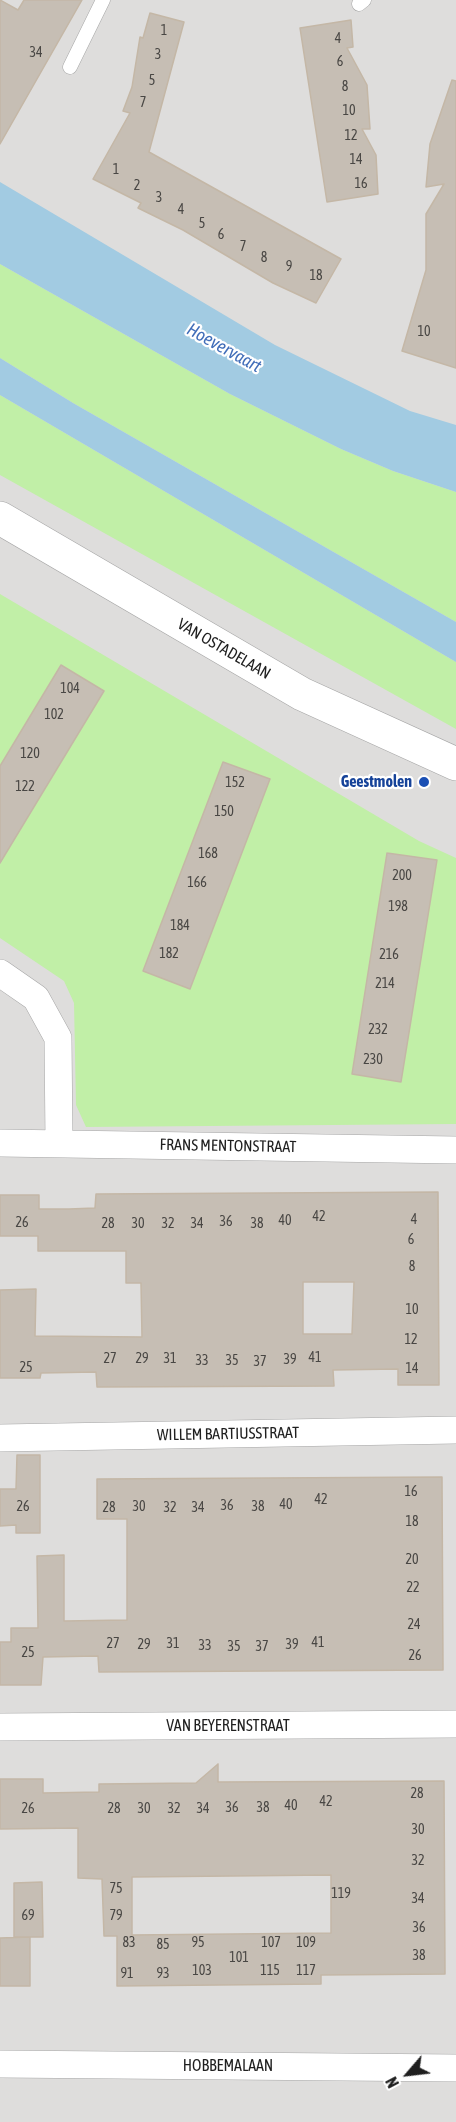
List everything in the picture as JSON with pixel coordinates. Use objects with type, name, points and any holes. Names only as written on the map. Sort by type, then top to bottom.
[{"type":"street","name":"VAN OSTADELAAN","points":[[0,518],[302,694],[456,764]]},
{"type":"street","points":[[0,973],[36,998],[58,1038],[59,1142]]},
{"type":"street","name":"FRANS MENTONSTRAAT","points":[[0,1143],[59,1142],[456,1150]]},
{"type":"street","name":"WILLEM BARTIUSSTRAAT","points":[[0,1438],[456,1430]]},
{"type":"street","name":"VAN BEYERENSTRAAT","points":[[0,1727],[456,1724]]},
{"type":"street","name":"HOBBEMALAAN","points":[[0,2064],[456,2068]]},
{"type":"lane","points":[[70,67],[103,0]]},
{"type":"shaded area","points":[[0,0],[456,0],[456,2122],[0,2122]]},
{"type":"green space","points":[[0,264],[230,394],[341,449],[393,471],[456,492],[456,622],[73,403],[0,358]]},
{"type":"green space","points":[[0,395],[456,662],[456,729],[0,475]]},
{"type":"green space","points":[[0,594],[419,841],[456,858],[456,1124],[86,1127],[76,1105],[74,1003],[64,981],[0,938]]},
{"type":"water","name":"Hoevervaart","points":[[0,182],[275,345],[410,411],[456,425],[456,492],[393,471],[341,449],[230,394],[0,264]]},
{"type":"water","points":[[0,358],[73,403],[456,622],[456,662],[0,395]]},
{"type":"building","points":[[0,0],[18,10],[24,0],[82,0],[0,144]]},
{"type":"building","points":[[150,13],[184,22],[149,152],[341,259],[316,303],[273,283],[183,230],[138,208],[141,203],[93,179],[130,113],[123,111],[132,87],[140,37],[143,38]]},
{"type":"building","points":[[351,20],[353,47],[347,48],[367,85],[370,129],[362,129],[376,155],[378,194],[327,202],[300,28]]},
{"type":"building","points":[[452,80],[456,81],[456,368],[402,351],[426,270],[426,214],[444,184],[426,187],[430,144]]},
{"type":"building","points":[[61,665],[104,691],[0,863],[0,766]]},
{"type":"building","points":[[223,762],[270,779],[190,989],[143,971]]},
{"type":"building","points":[[387,853],[437,860],[401,1082],[352,1074]]},
{"type":"building","points":[[438,1192],[439,1385],[398,1385],[398,1369],[333,1370],[334,1386],[97,1387],[96,1372],[41,1373],[40,1378],[0,1378],[0,1290],[36,1289],[35,1336],[142,1337],[141,1283],[126,1283],[126,1251],[38,1251],[38,1236],[0,1236],[0,1195],[39,1195],[39,1209],[69,1209],[95,1208],[96,1194]],"holes":[[[303,1282],[354,1282],[352,1334],[303,1334]]]},
{"type":"building","points":[[17,1455],[40,1455],[40,1533],[16,1533],[16,1525],[0,1526],[0,1489],[16,1489]]},
{"type":"building","points":[[442,1477],[443,1670],[99,1672],[98,1656],[43,1657],[41,1685],[0,1685],[0,1642],[11,1642],[11,1628],[38,1628],[37,1556],[64,1555],[64,1621],[127,1620],[127,1519],[97,1519],[97,1479]]},
{"type":"building","points":[[218,1764],[218,1782],[444,1781],[445,1974],[321,1975],[321,1984],[117,1986],[117,1936],[104,1936],[102,1879],[78,1878],[78,1828],[0,1829],[0,1779],[43,1779],[43,1793],[99,1792],[99,1784],[196,1783]],"holes":[[[331,1875],[331,1933],[132,1935],[132,1877]]]},
{"type":"building","points":[[42,1882],[43,1937],[14,1937],[14,1883]]},
{"type":"building","points":[[30,1937],[30,1986],[0,1986],[0,1938]]},
{"type":"place","name":"Geestmolen","points":[[424,782]]}]
